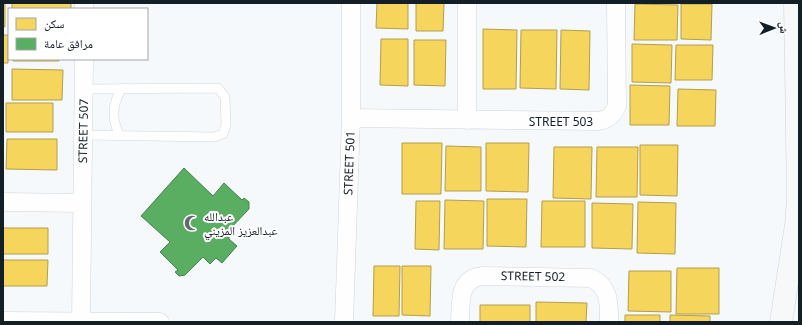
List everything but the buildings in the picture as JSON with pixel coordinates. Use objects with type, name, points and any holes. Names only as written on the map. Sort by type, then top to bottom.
[{"type":"street","name":"STREET 501","points":[[344,322],[351,118],[351,3]]},
{"type":"street","points":[[467,3],[467,120]]},
{"type":"street","name":"STREET 503","points":[[351,118],[597,121],[611,116],[615,112],[617,100],[616,3]]},
{"type":"street","points":[[781,322],[797,228],[798,166],[796,115],[796,9]]},
{"type":"street","name":"STREET 507","points":[[81,321],[84,60]]},
{"type":"street","points":[[3,202],[82,203]]},
{"type":"street","name":"STREET 502","points":[[460,322],[463,288],[474,278],[483,276],[591,278],[603,286],[607,292],[609,299],[609,322]]},
{"type":"street","points":[[3,321],[160,322]]},
{"type":"lane","points":[[83,88],[218,88],[226,97],[226,125],[223,134],[214,137],[83,135]]},
{"type":"lane","points":[[120,136],[113,117],[116,97],[122,88]]},
{"type":"place","name":"عبدالله عبدالعزيز المزيني","points":[[192,223]]}]
